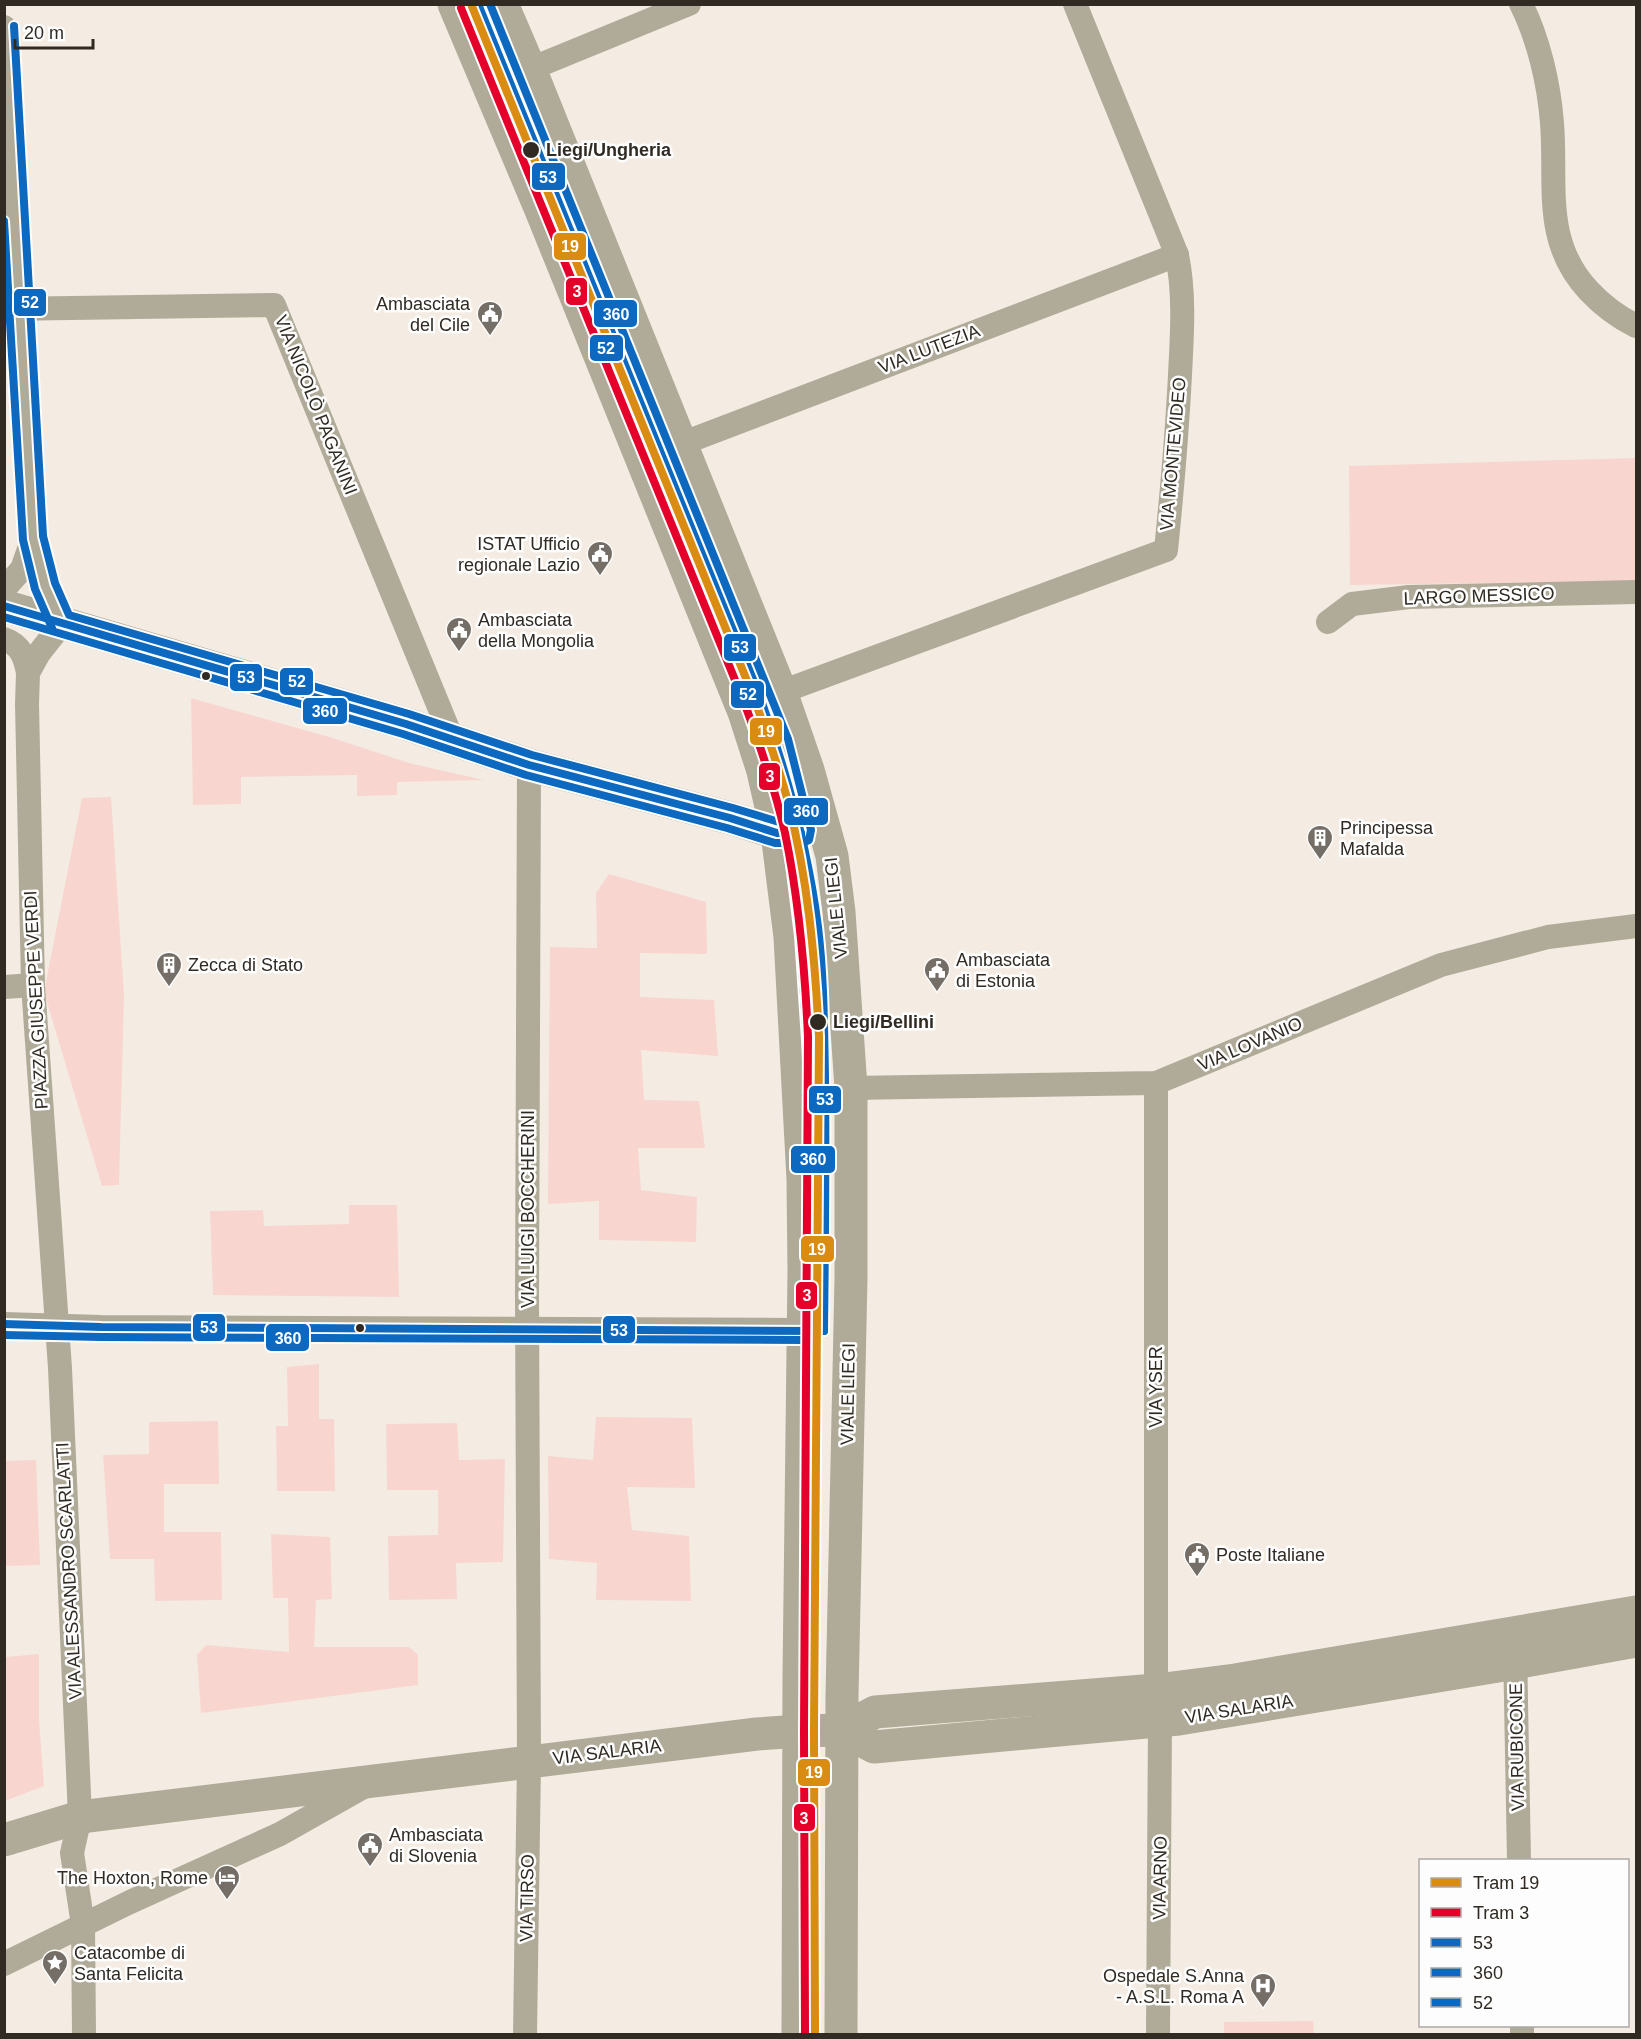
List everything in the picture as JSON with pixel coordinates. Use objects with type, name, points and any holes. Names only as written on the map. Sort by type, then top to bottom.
[{"type":"main road","points":[[454,4],[541,210],[744,712],[763,771],[777,834],[790,937],[804,1179],[798,2034]]},
{"type":"main road","name":"VIALE LIEGI","points":[[502,4],[781,692],[832,856],[839,912],[851,1088],[851,1278],[842,1730],[841,2034]]},
{"type":"main road","points":[[4,606],[383,718],[529,765],[730,818],[777,834],[825,828]]},
{"type":"main road","name":"VIA SALARIA","points":[[1515,1648],[1636,1612]]},
{"type":"main road","name":"VIA SALARIA","points":[[4,1840],[80,1817],[529,1761],[799,1731],[842,1730],[874,1747],[1158,1706],[1515,1648],[1636,1641]]},
{"type":"street","points":[[530,69],[688,4]]},
{"type":"street","name":"VIA MONTEVIDEO","points":[[781,692],[1166,550],[1176,444],[1182,329],[1183,291],[1177,255],[1075,4]]},
{"type":"street","points":[[1521,4],[1537,47],[1546,86],[1553,131],[1556,228],[1562,252],[1576,277],[1596,299],[1616,315],[1636,326]]},
{"type":"street","points":[[4,27],[12,309],[33,538],[45,586],[62,624],[39,653],[28,673]]},
{"type":"street","name":"VIA LUTEZIA","points":[[681,444],[1177,255]]},
{"type":"street","name":"VIA NICOLÒ PAGANINI","points":[[12,309],[274,305],[453,741]]},
{"type":"street","points":[[4,589],[21,569],[33,538]]},
{"type":"street","name":"LARGO MESSICO","points":[[1328,622],[1352,604],[1410,597],[1636,592]]},
{"type":"street","name":"PIAZZA GIUSEPPE VERDI","points":[[4,639],[12,642],[21,652],[26,660],[28,673],[33,986],[57,1326]]},
{"type":"street","name":"VIA LUIGI BOCCHERINI","points":[[529,765],[529,1761]]},
{"type":"street","name":"VIA LOVANIO","points":[[851,1088],[1156,1083],[1441,966],[1548,937],[1636,926]]},
{"type":"street","points":[[4,987],[33,986]]},
{"type":"street","name":"VIA YSER","points":[[1156,1083],[1158,1706]]},
{"type":"street","points":[[4,1323],[57,1326],[803,1330]]},
{"type":"street","name":"VIA ALESSANDRO SCARLATTI","points":[[57,1326],[80,1817],[72,1852],[83,1925],[84,2034]]},
{"type":"street","name":"VIA RUBICONE","points":[[1515,1648],[1519,1859]]},
{"type":"street","name":"VIA ARNO","points":[[1158,1706],[1158,2034]]},
{"type":"street","name":"VIA TIRSO","points":[[525,2034],[529,1761]]},
{"type":"street","points":[[4,1964],[280,1834],[372,1782]]},
{"type":"shaded area","points":[[1636,458],[1636,581],[1350,585],[1349,466]]},
{"type":"shaded area","points":[[191,698],[336,739],[409,763],[484,780],[397,782],[397,795],[357,796],[357,775],[241,777],[241,804],[193,805]]},
{"type":"shaded area","points":[[111,797],[124,995],[119,1185],[102,1186],[44,992],[82,798]]},
{"type":"shaded area","points":[[609,874],[706,902],[707,954],[640,953],[640,997],[714,1000],[718,1056],[641,1050],[644,1100],[699,1101],[705,1148],[638,1148],[641,1190],[697,1197],[696,1242],[599,1240],[599,1201],[548,1204],[550,947],[597,948],[596,893]]},
{"type":"shaded area","points":[[349,1205],[397,1205],[399,1297],[213,1295],[210,1211],[263,1210],[264,1226],[349,1224]]},
{"type":"shaded area","points":[[319,1364],[319,1419],[334,1419],[335,1491],[277,1491],[276,1426],[288,1426],[287,1367]]},
{"type":"shaded area","points":[[596,1417],[692,1418],[695,1488],[627,1487],[632,1530],[689,1536],[691,1601],[596,1600],[597,1563],[549,1559],[548,1456],[593,1460]]},
{"type":"shaded area","points":[[218,1421],[219,1484],[164,1484],[164,1532],[221,1532],[222,1600],[155,1601],[154,1559],[110,1559],[103,1455],[149,1454],[149,1422]]},
{"type":"shaded area","points":[[457,1423],[459,1460],[505,1459],[503,1562],[456,1563],[457,1599],[389,1600],[388,1536],[438,1535],[438,1490],[387,1490],[386,1424]]},
{"type":"shaded area","points":[[36,1460],[40,1565],[5,1566],[5,1461]]},
{"type":"shaded area","points":[[271,1534],[330,1537],[332,1599],[316,1600],[314,1647],[409,1647],[418,1655],[418,1685],[201,1713],[197,1655],[206,1645],[289,1652],[288,1598],[273,1598]]},
{"type":"shaded area","points":[[39,1654],[39,1720],[44,1786],[5,1801],[5,1657]]},
{"type":"shaded area","points":[[1313,2021],[1314,2034],[1224,2034],[1224,2022]]},
{"type":"tram line","name":"19","points":[[471,4],[754,698],[784,789],[806,889],[813,948],[819,1037],[814,1730],[815,2034]]},
{"type":"tram line","name":"3","points":[[461,8],[744,702],[772,783],[790,858],[801,935],[808,1037],[804,1730],[805,2034]]},
{"type":"transit line","name":"53","points":[[478,4],[759,694],[795,809],[814,897],[823,983],[824,1331]]},
{"type":"transit line","name":"360","points":[[4,617],[403,734],[526,775],[727,828],[775,843],[802,843],[809,840],[811,830],[788,739],[490,4]]},
{"type":"transit line","name":"52","points":[[14,26],[43,536],[55,583],[69,615],[409,714],[532,755],[779,822],[787,822],[768,746],[468,8]]},
{"type":"transit line","name":"360","points":[[4,221],[23,540],[35,589],[52,628]]},
{"type":"transit line","name":"53","points":[[4,606],[406,724],[529,765],[730,818],[777,833],[801,833]]},
{"type":"transit line","name":"360","points":[[4,1335],[809,1339],[814,1330],[814,1179],[800,936],[787,832]]},
{"type":"transit line","name":"53","points":[[4,1324],[101,1327],[824,1331]]},
{"type":"place","name":"Liegi/Ungheria","points":[[531,150]]},
{"type":"place","name":"Ambasciata del Cile","points":[[490,337]]},
{"type":"place","name":"ISTAT Ufficio regionale Lazio","points":[[600,577]]},
{"type":"place","name":"Ambasciata della Mongolia","points":[[459,653]]},
{"type":"place","name":"Principessa Mafalda","points":[[1320,861]]},
{"type":"place","name":"Zecca di Stato","points":[[169,988]]},
{"type":"place","name":"Ambasciata di Estonia","points":[[937,993]]},
{"type":"place","name":"Liegi/Bellini","points":[[818,1022]]},
{"type":"place","name":"Poste Italiane","points":[[1197,1578]]},
{"type":"place","name":"Ambasciata di Slovenia","points":[[370,1868]]},
{"type":"place","name":"The Hoxton, Rome","points":[[227,1901]]},
{"type":"place","name":"Catacombe di Santa Felicita","points":[[55,1986]]},
{"type":"place","name":"Ospedale S.Anna - A.S.L. Roma A","points":[[1263,2009]]}]
